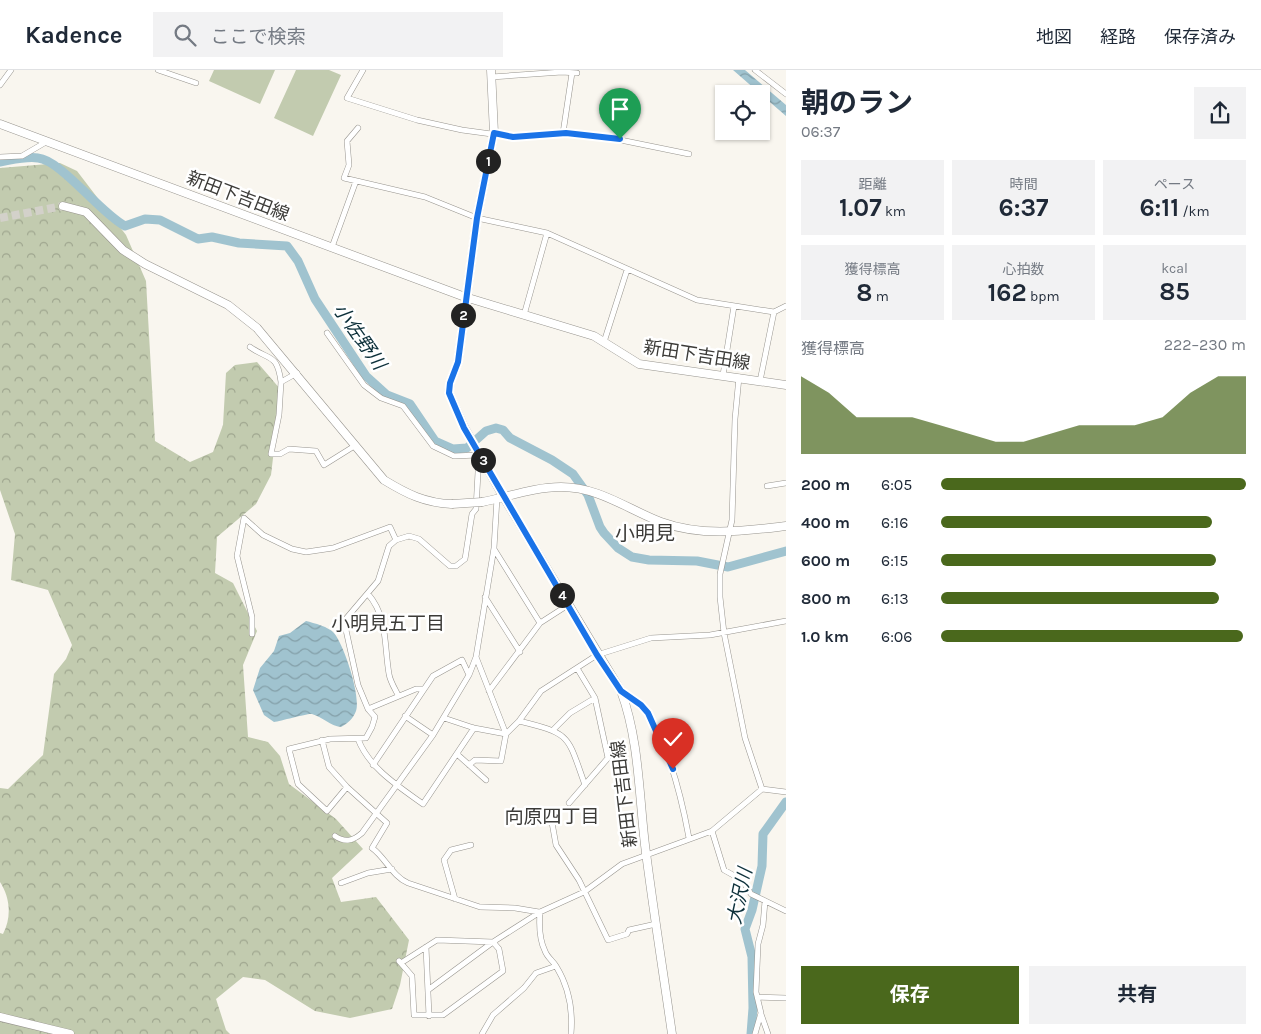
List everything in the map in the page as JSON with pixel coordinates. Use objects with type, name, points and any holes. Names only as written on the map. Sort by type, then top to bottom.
[{"type":"main road","points":[[465,297],[477,218],[494,133],[491,73]]},
{"type":"main road","name":"新田下吉田線","points":[[0,124],[465,297],[594,336],[639,364],[786,384]]},
{"type":"main road","points":[[63,206],[86,212],[123,250],[144,264],[228,305],[258,328],[384,480],[408,495],[423,501],[452,504],[482,502],[539,489],[561,487],[601,494],[660,522],[704,532],[729,532],[786,526]]},
{"type":"main road","name":"新田下吉田線","points":[[465,297],[460,355],[450,383],[449,393],[464,428],[500,497],[621,691],[632,735],[646,855],[672,1034]]},
{"type":"main road","points":[[0,1017],[70,1034]]},
{"type":"street","points":[[0,85],[11,70]]},
{"type":"street","points":[[158,70],[196,83]]},
{"type":"street","points":[[755,70],[786,94]]},
{"type":"street","points":[[361,71],[347,98],[417,120],[462,130],[513,137],[563,133],[620,139],[689,154]]},
{"type":"street","points":[[491,73],[575,73],[563,133]]},
{"type":"street","points":[[358,128],[347,141],[349,165],[344,178],[424,197],[477,218],[547,234],[697,300],[774,312],[786,306]]},
{"type":"street","points":[[0,158],[22,156],[47,142]]},
{"type":"street","points":[[332,247],[356,181]]},
{"type":"street","points":[[524,315],[547,234]]},
{"type":"street","points":[[604,342],[627,270]]},
{"type":"street","points":[[723,375],[734,306]]},
{"type":"street","points":[[760,381],[774,312]]},
{"type":"street","points":[[326,333],[364,385],[381,398],[403,406],[433,446],[454,456],[479,454],[476,509],[472,514],[465,559],[456,566],[450,566],[419,539],[409,536],[396,540],[389,546],[382,574],[343,625],[358,685],[368,709],[375,717],[366,738],[322,740],[289,748],[298,784],[327,811],[347,787]]},
{"type":"street","points":[[250,347],[261,355],[273,358],[277,364],[281,382],[279,415],[271,454],[280,454],[289,449],[316,451],[324,464],[356,445]]},
{"type":"street","points":[[281,382],[297,373]]},
{"type":"street","points":[[739,377],[735,419],[732,520],[720,574],[724,633],[745,738],[762,789]]},
{"type":"street","points":[[767,486],[786,483]]},
{"type":"street","points":[[335,836],[345,841],[357,838],[398,786],[444,718],[469,675],[476,657],[494,548],[500,497]]},
{"type":"street","points":[[252,634],[252,617],[237,556],[244,518],[263,535],[298,551],[314,552],[333,548],[390,527],[396,540]]},
{"type":"street","points":[[494,548],[540,623]]},
{"type":"street","points":[[368,594],[377,604],[384,622],[389,674],[398,695]]},
{"type":"street","points":[[485,597],[520,652]]},
{"type":"street","points":[[489,692],[540,623],[568,605]]},
{"type":"street","points":[[506,734],[519,721],[541,691],[597,655],[651,638],[724,633],[786,621]]},
{"type":"street","points":[[469,765],[475,760],[501,761],[506,734],[476,657]]},
{"type":"street","points":[[373,765],[433,676],[462,660],[469,675]]},
{"type":"street","points":[[569,803],[608,758],[595,698],[577,668]]},
{"type":"street","points":[[368,709],[398,695],[416,689],[424,689]]},
{"type":"street","points":[[621,691],[641,705],[648,713],[670,759],[689,838]]},
{"type":"street","points":[[554,729],[570,713],[595,698]]},
{"type":"street","points":[[405,716],[433,735]]},
{"type":"street","points":[[444,718],[474,728],[506,734]]},
{"type":"street","points":[[519,721],[554,729],[570,742],[585,785]]},
{"type":"street","points":[[358,739],[364,754],[373,765],[423,804],[458,755],[474,728]]},
{"type":"street","points":[[322,740],[329,767],[347,787],[387,823],[372,848],[381,855],[404,881],[480,906],[540,912]]},
{"type":"street","points":[[458,755],[486,780]]},
{"type":"street","points":[[428,990],[493,942],[540,912],[584,892],[622,864],[712,830],[762,789],[786,792]]},
{"type":"street","points":[[534,819],[551,817],[556,845],[584,892],[608,940],[627,934],[629,930],[656,924]]},
{"type":"street","points":[[712,830],[724,870],[742,880],[751,894],[786,911]]},
{"type":"street","points":[[455,899],[444,860],[451,850],[471,845]]},
{"type":"street","points":[[341,883],[368,872],[392,869]]},
{"type":"street","points":[[762,900],[763,925],[758,944],[758,997],[761,1014],[768,1034]]},
{"type":"street","points":[[540,912],[540,939],[545,952],[556,966],[565,984],[573,1016],[570,1034]]},
{"type":"street","points":[[437,940],[493,942],[499,950],[503,972],[443,1015],[414,1014],[412,976],[400,962],[437,940]]},
{"type":"street","points":[[426,947],[429,1016]]},
{"type":"street","points":[[482,1034],[492,1015],[524,988],[536,973],[556,966]]},
{"type":"street","points":[[758,997],[786,998]]},
{"type":"street","points":[[755,1034],[761,1014]]},
{"type":"green space","points":[[214,70],[275,70],[260,104],[209,81]]},
{"type":"green space","points":[[296,70],[329,70],[341,75],[313,136],[274,118]]},
{"type":"green space","points":[[60,163],[77,171],[126,235],[146,281],[155,441],[190,462],[213,452],[223,425],[226,373],[235,365],[257,362],[281,390],[271,475],[256,504],[217,537],[215,573],[233,583],[257,631],[243,665],[248,737],[268,742],[280,756],[289,784],[336,819],[363,849],[332,878],[341,902],[376,897],[409,940],[400,985],[392,1009],[350,1018],[315,1011],[265,980],[243,977],[216,999],[226,1030],[230,1034],[0,1034],[0,933],[3,934],[6,927],[9,907],[6,894],[0,882],[0,788],[8,789],[43,755],[54,674],[66,659],[72,645],[48,590],[11,580],[15,534],[0,490],[0,168]]},
{"type":"water","points":[[733,70],[745,70],[763,85],[750,85]]},
{"type":"water","points":[[770,91],[786,105],[786,116],[770,102]]},
{"type":"water","points":[[306,621],[325,627],[334,633],[351,671],[356,694],[356,711],[350,720],[341,727],[312,714],[274,722],[264,715],[253,690],[260,668],[274,651],[279,636],[290,633]]},
{"type":"waterway","name":"小佐野川","points":[[0,162],[19,158],[38,158],[47,161],[69,177],[104,210],[125,226],[145,219],[160,220],[198,239],[212,237],[239,243],[287,246],[298,261],[315,299],[366,376],[387,395],[410,404],[435,441],[453,449],[467,448],[486,431],[496,428],[503,430],[510,438],[552,460],[573,474],[588,495],[604,533],[618,548],[632,557],[649,560],[697,561],[728,567],[786,551]]},
{"type":"waterway","name":"大沢川","points":[[751,1034],[753,1008],[752,957],[745,929],[752,910],[762,866],[763,834],[786,802]]},
{"type":"tunnel","points":[[0,218],[63,206]]},
{"type":"district","name":"小明見","points":[[645,533]]},
{"type":"district","name":"小明見五丁目","points":[[388,623]]},
{"type":"district","name":"向原四丁目","points":[[552,816]]},
{"type":"route","points":[[620,139],[566,133],[513,137],[494,133],[477,218],[465,297],[458,362],[450,383],[449,393],[464,428],[597,655],[621,691],[641,705],[648,713],[673,769]]}]
